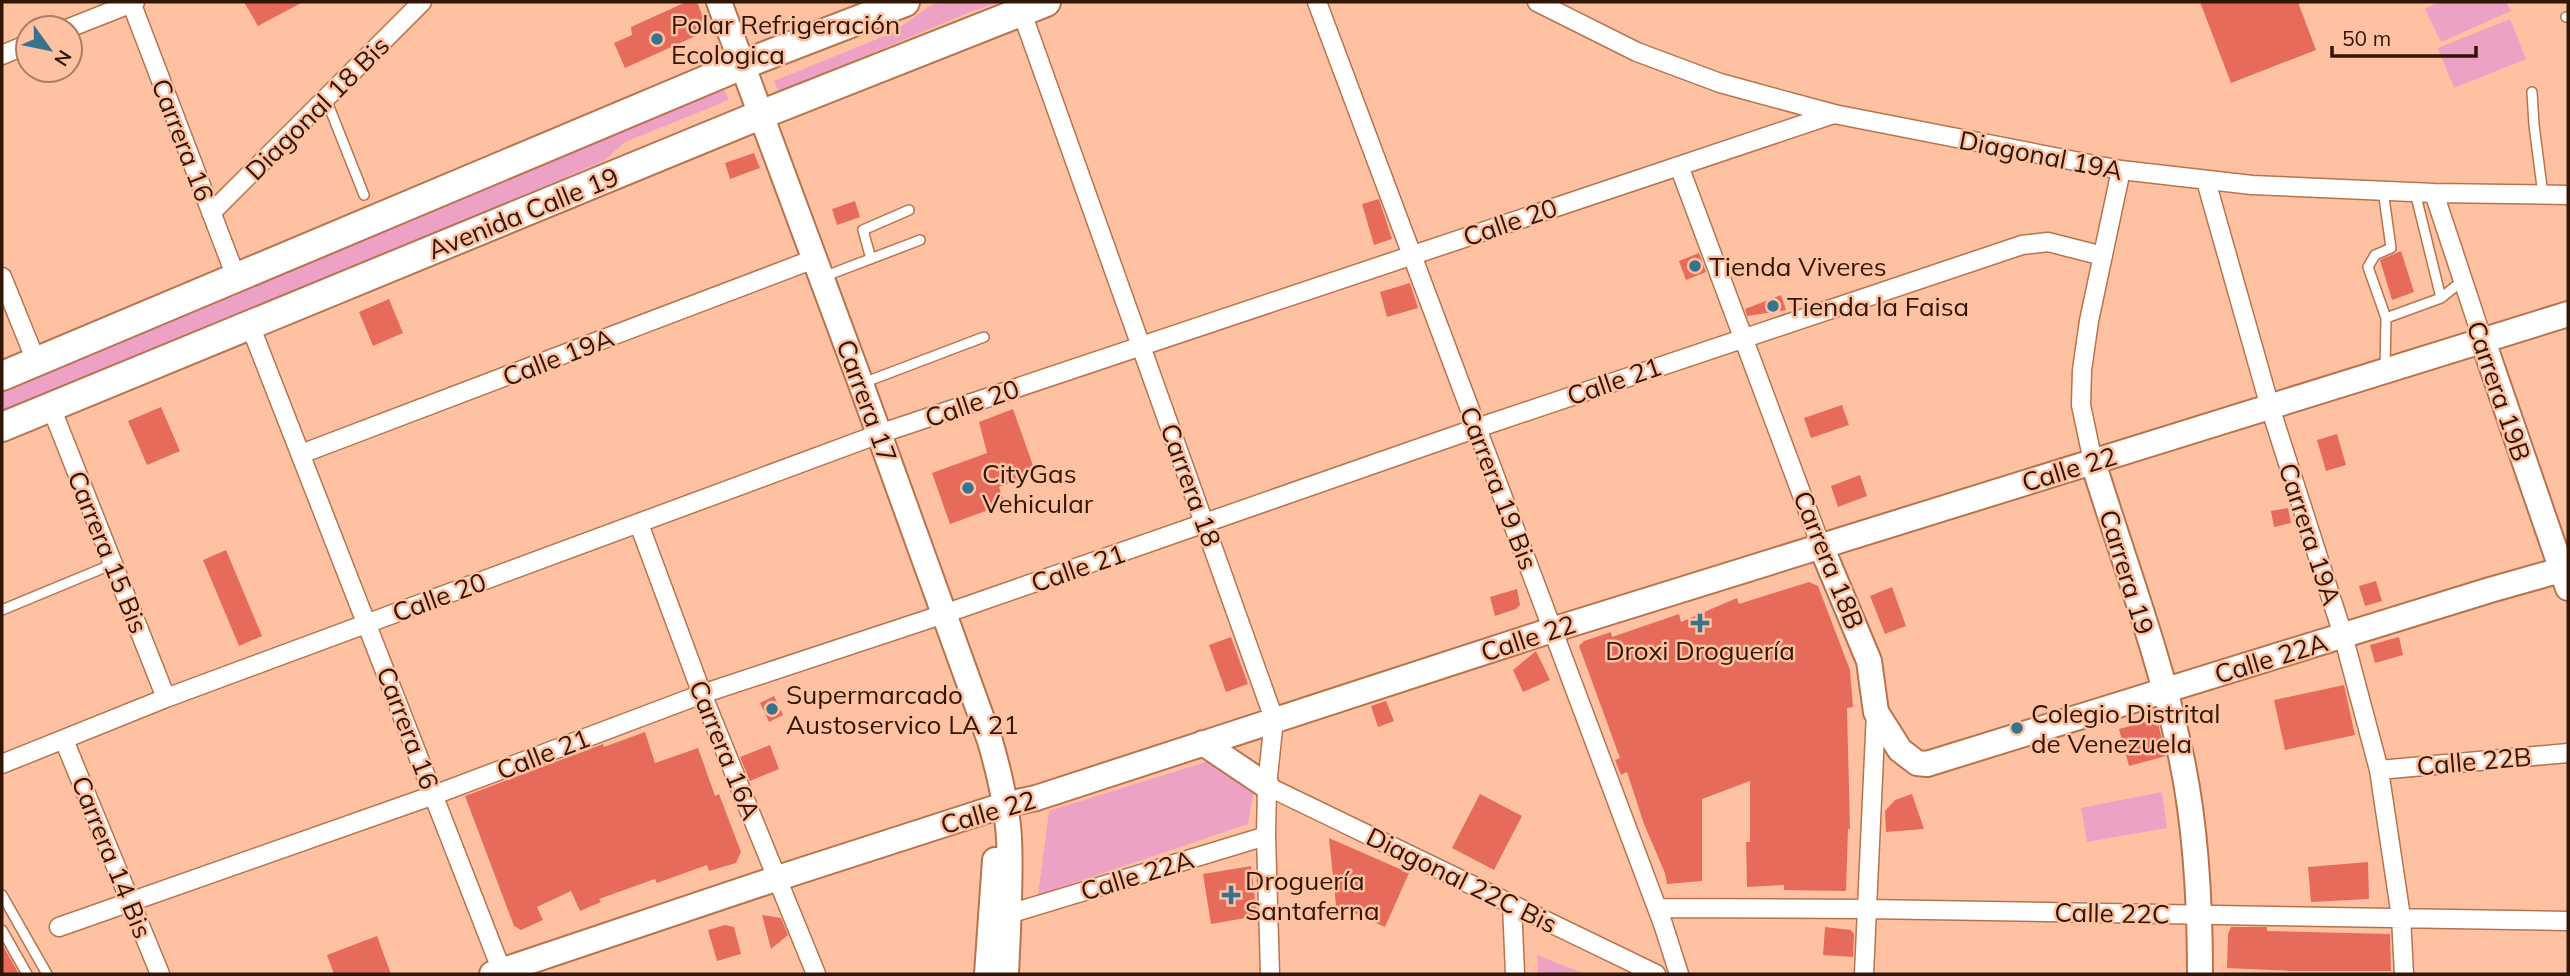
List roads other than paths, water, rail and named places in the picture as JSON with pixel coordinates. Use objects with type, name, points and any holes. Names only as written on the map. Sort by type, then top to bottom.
[{"type":"main road","name":"Avenida Calle 19","points":[[2,376],[742,65],[905,2]]},
{"type":"main road","name":"Avenida Calle 19","points":[[2,427],[760,115],[1033,6]]},
{"type":"street","points":[[84,22],[132,2]]},
{"type":"street","name":"Carrera 16","points":[[132,2],[236,277]]},
{"type":"street","name":"Diagonal 18 Bis","points":[[211,213],[422,2]]},
{"type":"street","name":"Carrera 17","points":[[719,2],[862,384],[990,741],[1009,836],[1006,974]]},
{"type":"street","name":"Carrera 19 Bis","points":[[1317,2],[1660,916],[1679,974]]},
{"type":"street","name":"Diagonal 19A","points":[[1537,2],[1637,52],[1720,83],[1834,114],[2121,170],[2252,185],[2568,195]]},
{"type":"street","name":"Carrera 18","points":[[1033,6],[1141,346],[1274,719],[1266,836],[1270,974]]},
{"type":"street","name":"Calle 20","points":[[2,764],[166,698],[879,434],[1834,114]]},
{"type":"street","name":"Carrera 18B","points":[[1679,166],[1821,546],[1869,661],[1876,712],[1864,974]]},
{"type":"street","name":"Carrera 19","points":[[2121,170],[2088,321],[2081,405],[2093,462],[2180,748],[2200,914],[2200,974]]},
{"type":"street","name":"Carrera 19A","points":[[2206,181],[2270,407],[2343,635],[2379,770],[2400,917],[2404,974]]},
{"type":"street","name":"Carrera 19B","points":[[2434,192],[2462,281],[2566,575]]},
{"type":"street","name":"Calle 21","points":[[59,927],[434,795],[702,694],[944,614],[1744,337],[2022,245],[2048,242],[2103,256]]},
{"type":"street","name":"Calle 19A","points":[[301,454],[818,268]]},
{"type":"street","points":[[2,277],[36,361]]},
{"type":"street","name":"Calle 22","points":[[499,973],[778,877],[1004,805],[1036,798],[1552,630],[2568,314]]},
{"type":"street","name":"Carrera 16","points":[[250,325],[434,795],[499,973]]},
{"type":"street","name":"Carrera 15 Bis","points":[[51,407],[166,698]]},
{"type":"street","name":"Carrera 16A","points":[[639,524],[702,694],[816,974]]},
{"type":"street","name":"Calle 22A","points":[[1876,712],[1900,750],[1917,763],[1927,764],[2343,635],[2566,575]]},
{"type":"street","name":"Carrera 14 Bis","points":[[64,740],[160,974]]},
{"type":"street","points":[[1203,743],[1268,786]]},
{"type":"street","name":"Calle 22B","points":[[2379,770],[2568,753]]},
{"type":"street","name":"Diagonal 22C Bis","points":[[1268,786],[1656,974]]},
{"type":"street","name":"Carrera 17","points":[[987,974],[996,842],[1004,805]]},
{"type":"street","name":"Calle 22A","points":[[1009,914],[1266,836]]},
{"type":"street","points":[[1512,904],[1515,974]]},
{"type":"street","name":"Calle 22C","points":[[1660,916],[1866,909],[2568,921]]},
{"type":"lane","points":[[2532,92],[2543,195]]},
{"type":"lane","points":[[326,99],[363,195]]},
{"type":"lane","points":[[2383,190],[2391,248],[2375,255],[2368,267],[2386,318],[2385,371]]},
{"type":"lane","points":[[2415,192],[2441,298]]},
{"type":"lane","points":[[871,259],[863,230],[909,210]]},
{"type":"lane","points":[[818,268],[871,259],[920,240]]},
{"type":"lane","points":[[2386,318],[2441,298],[2462,281]]},
{"type":"lane","points":[[862,384],[984,337]]},
{"type":"lane","points":[[2,610],[113,564]]},
{"type":"lane","points":[[2,895],[47,974]]},
{"type":"lane","points":[[2,930],[27,974]]},
{"type":"place","name":"Polar Refrigeración Ecologica","points":[[657,39]]},
{"type":"place","name":"Tienda Viveres","points":[[1695,266]]},
{"type":"place","name":"Tienda la Faisa","points":[[1773,306]]},
{"type":"place","name":"CityGas Vehicular","points":[[968,488]]},
{"type":"place","name":"Droxi Droguería","points":[[1700,623]]},
{"type":"place","name":"Supermarcado Austoservico LA 21","points":[[772,709]]},
{"type":"place","name":"Colegio Distrital de Venezuela","points":[[2017,728]]},
{"type":"place","name":"Droguería Santaferna","points":[[1231,895]]}]
